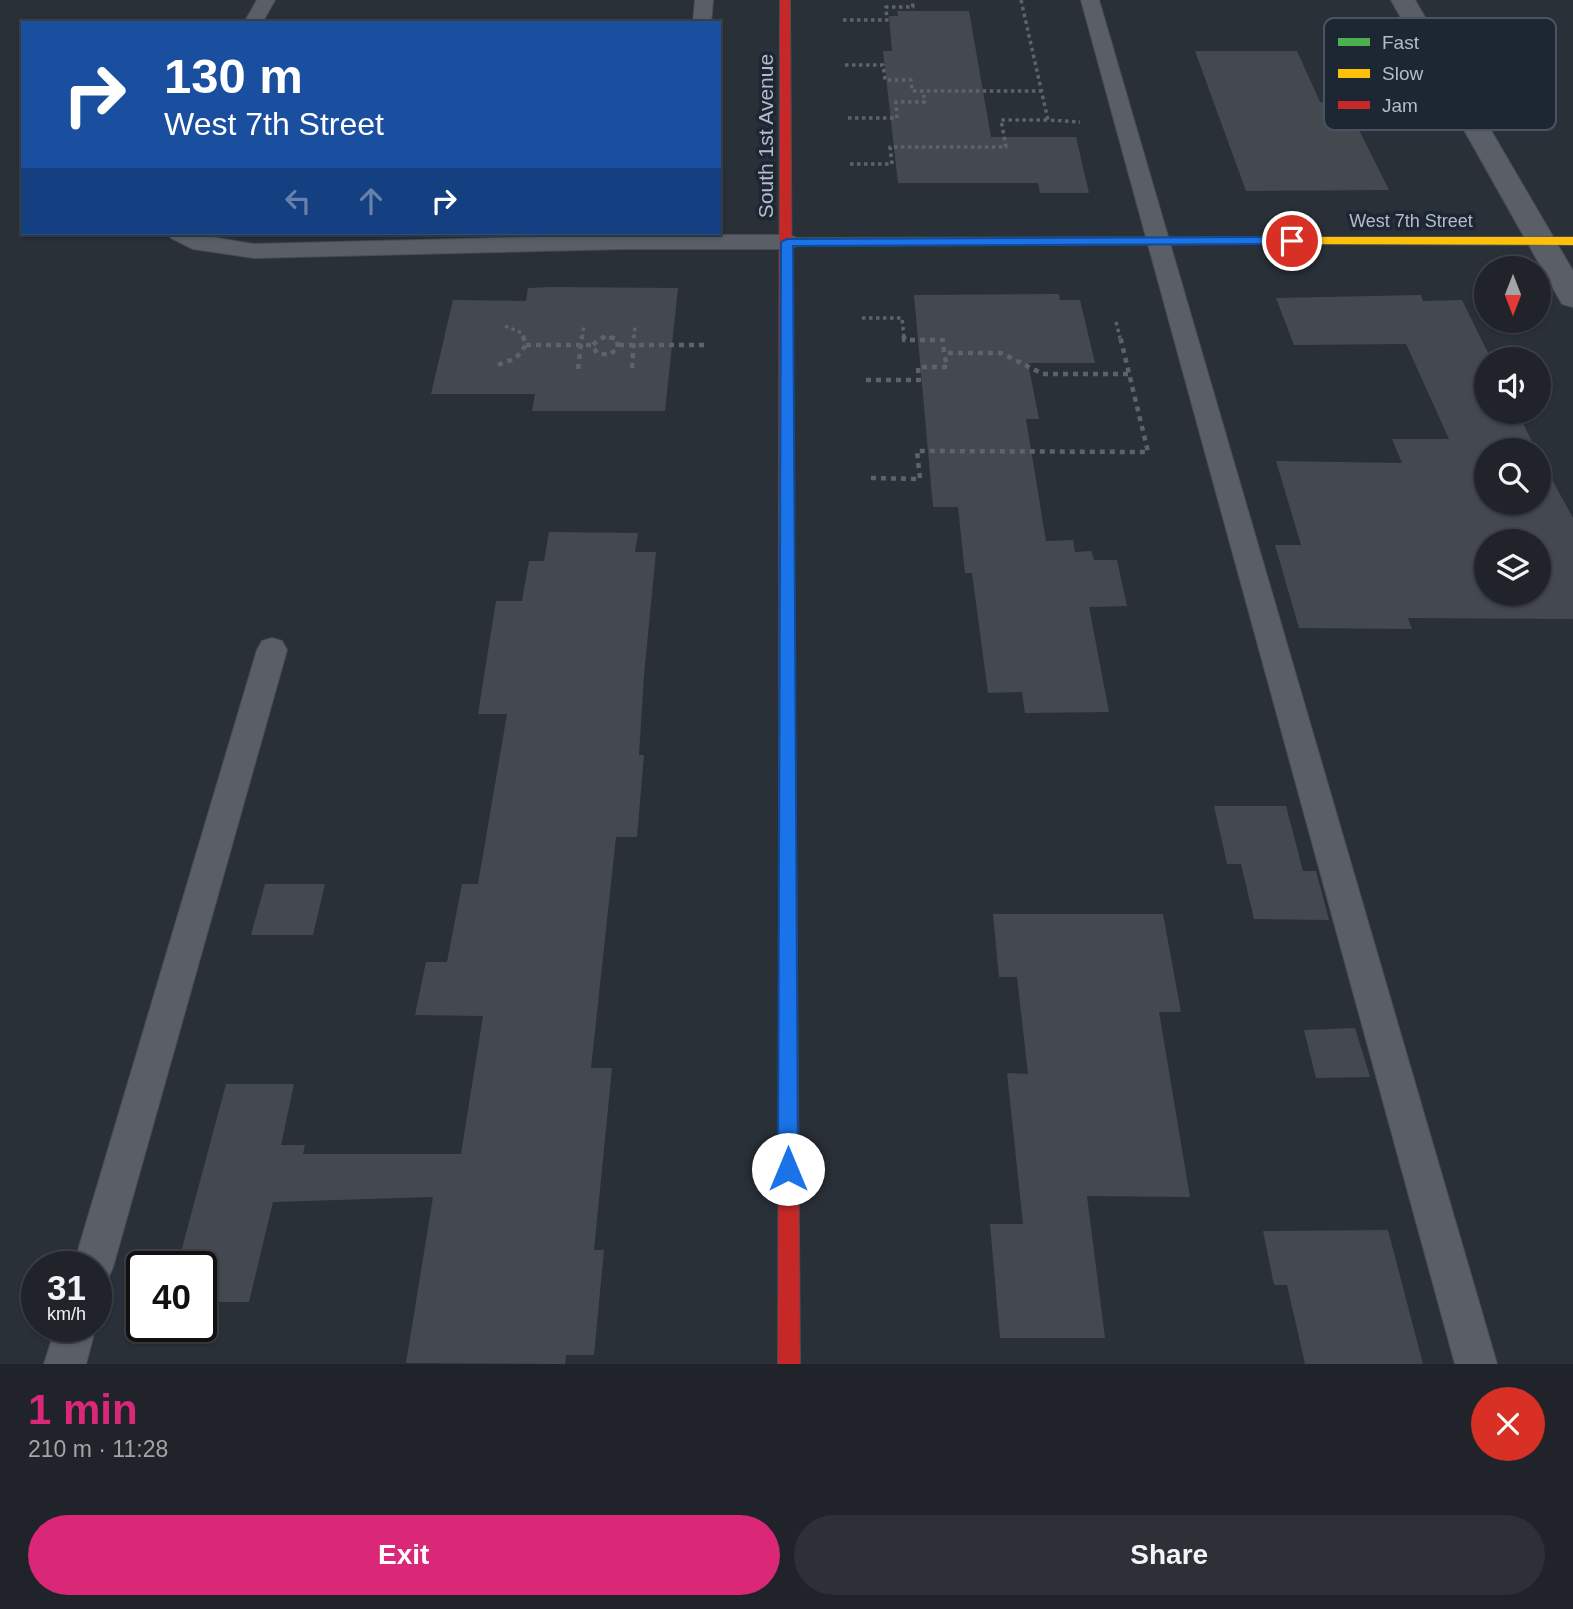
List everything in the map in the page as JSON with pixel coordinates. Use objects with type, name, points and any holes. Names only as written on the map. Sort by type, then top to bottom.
[{"type":"street","name":"South 1st Avenue","points":[[785,0],[789,1364]]},
{"type":"street","points":[[1403,0],[1413,18]]},
{"type":"street","points":[[1477,130],[1573,297]]},
{"type":"street","name":"West 7th Street","points":[[787,242],[1573,241]]},
{"type":"lane","points":[[254,21],[266,0]]},
{"type":"lane","points":[[702,21],[704,0]]},
{"type":"lane","points":[[1090,0],[1476,1364]]},
{"type":"lane","points":[[184,235],[201,244],[254,251],[624,237],[787,242]]},
{"type":"lane","points":[[98,1251],[272,650]]},
{"type":"lane","points":[[65,1364],[71,1342]]},
{"type":"path","points":[[843,20],[887,20],[886,7],[913,7],[912,0]]},
{"type":"path","points":[[1021,0],[1048,120]]},
{"type":"path","points":[[845,65],[883,65],[885,80],[911,80],[912,91],[1042,91]]},
{"type":"path","points":[[848,118],[897,118],[895,102],[925,102],[923,91]]},
{"type":"path","points":[[850,164],[892,164],[890,147],[1006,147],[1002,120],[1079,120],[1083,133]]},
{"type":"path","points":[[862,318],[902,318],[904,340],[943,340],[947,368],[918,368],[919,380],[866,380]]},
{"type":"path","points":[[871,478],[920,479],[917,451],[1148,452],[1116,323]]},
{"type":"path","points":[[578,369],[584,325]]},
{"type":"path","points":[[505,326],[522,333],[526,345]]},
{"type":"path","points":[[632,368],[635,326]]},
{"type":"path","points":[[526,345],[592,345],[601,337],[610,336],[617,339],[619,345]]},
{"type":"path","points":[[498,365],[516,358],[526,345]]},
{"type":"path","points":[[592,345],[597,353],[604,355],[613,353],[619,345]]},
{"type":"path","points":[[619,345],[706,345]]},
{"type":"path","points":[[944,354],[1001,354],[1043,374],[1129,374]]},
{"type":"building","points":[[897,11],[969,11],[991,137],[1076,137],[1089,193],[1040,193],[1038,183],[898,183],[883,51],[892,51],[889,16],[898,16]]},
{"type":"building","points":[[1195,51],[1297,51],[1320,102],[1324,102],[1324,130],[1359,130],[1389,190],[1246,191]]},
{"type":"building","points":[[528,288],[678,288],[665,411],[532,411],[535,394],[431,394],[453,300],[526,301]]},
{"type":"building","points":[[1059,294],[1060,300],[1080,300],[1095,363],[1028,363],[1039,419],[1026,419],[1046,541],[1073,540],[1075,552],[1091,551],[1094,560],[1117,560],[1127,606],[1089,607],[1109,712],[1025,713],[1022,692],[988,693],[972,573],[965,573],[958,507],[933,507],[914,295]]},
{"type":"building","points":[[1421,295],[1423,301],[1462,300],[1474,324],[1474,333],[1478,333],[1485,347],[1474,347],[1474,424],[1523,424],[1530,438],[1474,438],[1474,515],[1551,515],[1551,478],[1573,518],[1573,619],[1408,618],[1412,629],[1299,628],[1275,545],[1301,545],[1276,461],[1402,463],[1392,439],[1449,439],[1406,344],[1294,345],[1276,298]]},
{"type":"building","points":[[549,532],[638,533],[635,552],[656,552],[644,675],[639,755],[644,755],[637,837],[616,837],[591,1068],[612,1068],[594,1250],[604,1250],[594,1355],[566,1355],[565,1364],[406,1363],[433,1197],[273,1202],[249,1302],[217,1302],[217,1251],[181,1251],[226,1084],[294,1084],[281,1145],[305,1145],[303,1154],[461,1154],[483,1016],[415,1015],[426,962],[447,962],[462,884],[478,884],[507,714],[478,714],[496,601],[522,601],[529,561],[544,561]]},
{"type":"building","points":[[1214,806],[1286,806],[1303,871],[1316,871],[1329,920],[1254,919],[1241,864],[1227,864]]},
{"type":"building","points":[[265,884],[325,884],[313,935],[251,935]]},
{"type":"building","points":[[993,914],[1163,914],[1181,1012],[1159,1012],[1190,1197],[1087,1196],[1105,1338],[1000,1338],[990,1224],[1023,1224],[1007,1073],[1028,1074],[1017,977],[999,977]]},
{"type":"building","points":[[1355,1028],[1370,1077],[1316,1078],[1304,1030]]},
{"type":"building","points":[[1388,1230],[1423,1364],[1305,1364],[1287,1285],[1274,1285],[1263,1231]]},
{"type":"traffic: fast","points":[[787,242],[1294,241]]},
{"type":"traffic: fast","points":[[786,499],[788,957]]},
{"type":"traffic: slow","points":[[1294,241],[1573,241]]},
{"type":"traffic: jam","points":[[785,0],[786,499]]},
{"type":"traffic: jam","points":[[788,957],[789,1364]]},
{"type":"route","points":[[788,1169],[787,242],[1292,241]]}]
